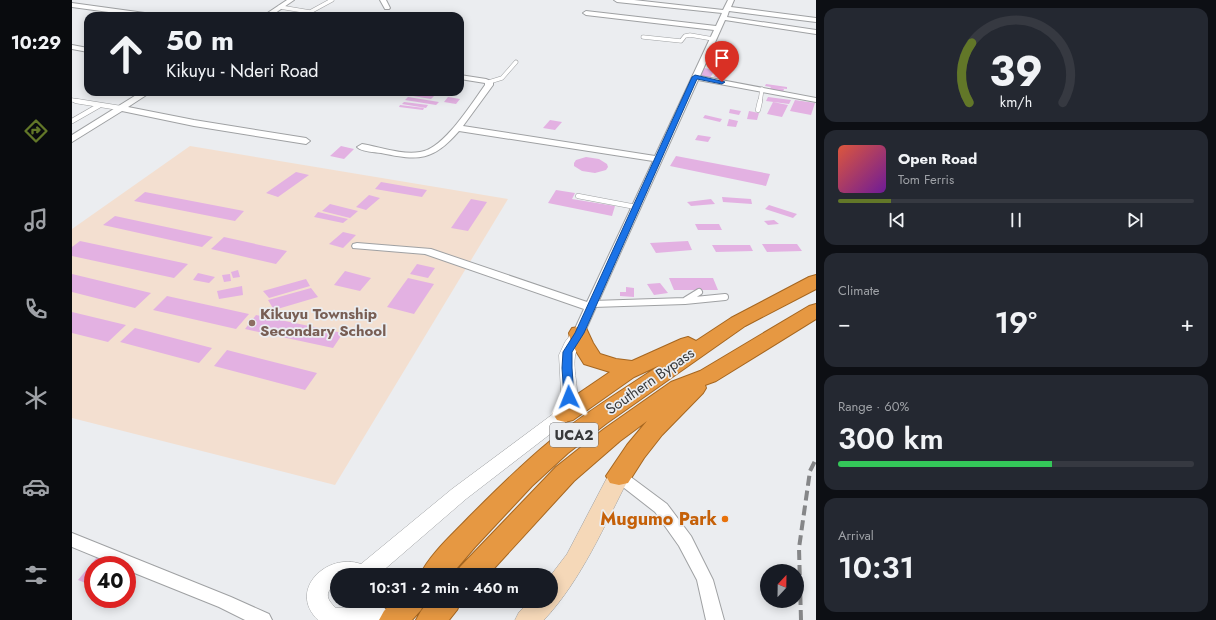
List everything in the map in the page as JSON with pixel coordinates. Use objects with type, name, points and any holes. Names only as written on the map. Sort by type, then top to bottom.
[{"type":"highway","name":"Southern Bypass","points":[[441,568],[518,485],[559,447],[598,417],[738,322],[816,281]]},
{"type":"highway","name":"Southern Bypass","points":[[477,568],[565,474],[588,454],[656,402],[679,387],[708,376],[816,310]]},
{"type":"highway","points":[[566,414],[633,368],[738,322]]},
{"type":"highway","points":[[579,333],[587,353],[592,359],[614,366],[633,368]]},
{"type":"highway","points":[[619,476],[644,439],[670,411],[708,376]]},
{"type":"highway","points":[[394,620],[405,608]]},
{"type":"highway","points":[[431,620],[441,608]]},
{"type":"main road","points":[[558,584],[575,561],[619,476]]},
{"type":"main road","points":[[528,620],[539,608]]},
{"type":"street","points":[[272,12],[291,0]]},
{"type":"street","points":[[383,0],[387,8]]},
{"type":"street","points":[[617,0],[816,20]]},
{"type":"street","points":[[72,5],[123,12]]},
{"type":"street","points":[[566,414],[569,390],[567,368],[568,352],[592,306],[695,77],[727,10]]},
{"type":"street","points":[[727,10],[816,32]]},
{"type":"street","points":[[586,13],[718,28]]},
{"type":"street","points":[[72,47],[84,49]]},
{"type":"street","points":[[695,77],[816,100]]},
{"type":"street","points":[[362,147],[413,155],[425,155],[434,151],[458,128],[489,85],[489,82],[464,78]]},
{"type":"street","points":[[72,139],[140,96]]},
{"type":"street","points":[[120,108],[194,123],[306,141]]},
{"type":"street","points":[[458,128],[659,159]]},
{"type":"street","points":[[357,246],[376,250],[408,248],[426,251],[592,306]]},
{"type":"street","name":"UCA2","points":[[373,568],[459,494],[566,414]]},
{"type":"street","points":[[619,476],[661,508],[685,541],[705,580],[715,620]]},
{"type":"street","points":[[72,540],[217,599],[263,620]]},
{"type":"street","points":[[330,575],[322,582],[318,589],[317,598],[321,616],[342,619],[377,612]]},
{"type":"lane","points":[[280,7],[310,12],[332,0]]},
{"type":"lane","points":[[643,37],[681,41],[685,36],[690,35],[713,39]]},
{"type":"lane","points":[[489,82],[495,82],[503,78],[516,62]]},
{"type":"lane","points":[[758,110],[762,89]]},
{"type":"lane","points":[[72,100],[120,108]]},
{"type":"lane","points":[[72,121],[100,105]]},
{"type":"lane","points":[[578,196],[636,207]]},
{"type":"lane","points":[[685,301],[699,292]]},
{"type":"lane","points":[[592,306],[685,301],[725,297]]},
{"type":"shaded area","name":"Kikuyu Township Secondary School","points":[[190,146],[508,199],[335,485],[72,418],[72,229]]},
{"type":"building","points":[[704,68],[715,70],[710,78],[699,76]]},
{"type":"building","points":[[717,72],[727,73],[724,79],[714,77]]},
{"type":"building","points":[[766,84],[787,87],[787,89],[778,88],[784,89],[783,92],[769,90],[771,87],[765,86]]},
{"type":"building","points":[[413,96],[434,96],[431,99]]},
{"type":"building","points":[[408,97],[439,102],[436,105],[405,100]]},
{"type":"building","points":[[448,97],[460,99],[456,104],[444,102]]},
{"type":"building","points":[[768,97],[791,100],[789,104],[766,101]]},
{"type":"building","points":[[795,100],[815,103],[811,115],[790,111]]},
{"type":"building","points":[[404,102],[428,105],[426,108],[402,104]]},
{"type":"building","points":[[773,102],[788,105],[782,117],[767,114]]},
{"type":"building","points":[[400,105],[424,108],[423,110],[399,107]]},
{"type":"building","points":[[730,109],[741,111],[739,115],[729,113]]},
{"type":"building","points":[[749,111],[759,113],[757,120],[747,119]]},
{"type":"building","points":[[705,115],[722,119],[720,122],[703,118]]},
{"type":"building","points":[[729,119],[738,121],[736,127],[727,126]]},
{"type":"building","points":[[550,120],[562,122],[555,130],[543,128]]},
{"type":"building","points":[[698,135],[711,137],[708,142],[695,140]]},
{"type":"building","points":[[341,146],[354,149],[344,159],[330,156]]},
{"type":"building","points":[[676,156],[770,174],[766,186],[670,166]]},
{"type":"building","points":[[586,157],[599,159],[607,164],[608,167],[606,170],[595,173],[582,171],[574,166],[576,160]]},
{"type":"building","points":[[296,172],[309,175],[278,197],[266,193]]},
{"type":"building","points":[[381,182],[427,190],[422,197],[375,189]]},
{"type":"building","points":[[556,190],[575,193],[572,199],[615,206],[612,216],[548,203]]},
{"type":"building","points":[[145,192],[244,211],[235,221],[134,201]]},
{"type":"building","points":[[369,195],[380,198],[366,210],[356,207]]},
{"type":"building","points":[[722,197],[751,199],[752,204],[723,202]]},
{"type":"building","points":[[471,199],[487,202],[468,231],[451,228]]},
{"type":"building","points":[[711,199],[715,204],[691,206],[687,202]]},
{"type":"building","points":[[330,204],[358,211],[350,218],[322,211]]},
{"type":"building","points":[[769,205],[797,214],[793,218],[765,209]]},
{"type":"building","points":[[318,212],[348,219],[343,223],[314,217]]},
{"type":"building","points":[[115,216],[213,237],[202,247],[103,225]]},
{"type":"building","points":[[774,220],[779,224],[768,225],[764,221]]},
{"type":"building","points":[[695,224],[719,224],[722,230],[698,230]]},
{"type":"building","points":[[343,232],[356,235],[343,248],[329,244]]},
{"type":"building","points":[[224,237],[287,251],[276,264],[211,249]]},
{"type":"building","points":[[80,241],[188,264],[174,278],[72,256],[72,247]]},
{"type":"building","points":[[688,241],[692,250],[656,253],[650,243]]},
{"type":"building","points":[[762,244],[797,244],[802,251],[767,252]]},
{"type":"building","points":[[712,245],[750,245],[753,251],[716,252]]},
{"type":"building","points":[[417,264],[435,268],[428,278],[410,274]]},
{"type":"building","points":[[238,270],[240,277],[233,278],[231,272]]},
{"type":"building","points":[[345,271],[371,278],[360,291],[334,285]]},
{"type":"building","points":[[198,273],[215,277],[209,283],[193,280]]},
{"type":"building","points":[[72,274],[151,293],[135,308],[72,292]]},
{"type":"building","points":[[230,274],[231,281],[224,282],[222,275]]},
{"type":"building","points":[[408,278],[434,284],[414,314],[387,307]]},
{"type":"building","points":[[669,278],[713,278],[718,290],[674,290]]},
{"type":"building","points":[[306,279],[310,286],[269,298],[263,291]]},
{"type":"building","points":[[660,283],[668,293],[654,295],[647,284]]},
{"type":"building","points":[[242,286],[243,295],[219,299],[217,291]]},
{"type":"building","points":[[626,287],[634,288],[634,297],[620,296],[620,292],[626,292]]},
{"type":"building","points":[[311,288],[318,297],[274,310],[268,300]]},
{"type":"building","points":[[167,296],[249,314],[236,329],[153,310]]},
{"type":"building","points":[[72,312],[126,325],[108,342],[72,333]]},
{"type":"building","points":[[256,315],[343,333],[333,348],[245,329]]},
{"type":"building","points":[[135,328],[212,348],[199,363],[120,342]]},
{"type":"building","points":[[227,350],[317,373],[305,390],[214,366]]},
{"type":"building","points":[[84,573],[84,582],[78,580]]},
{"type":"railway","points":[[801,620],[799,548],[810,471],[816,459]]},
{"type":"place","name":"Kikuyu Township Secondary School","points":[[252,323]]},
{"type":"place","name":"Mugumo Park","points":[[725,519]]},
{"type":"route","points":[[569,397],[566,360],[568,352],[579,333],[695,77],[722,82]]}]
